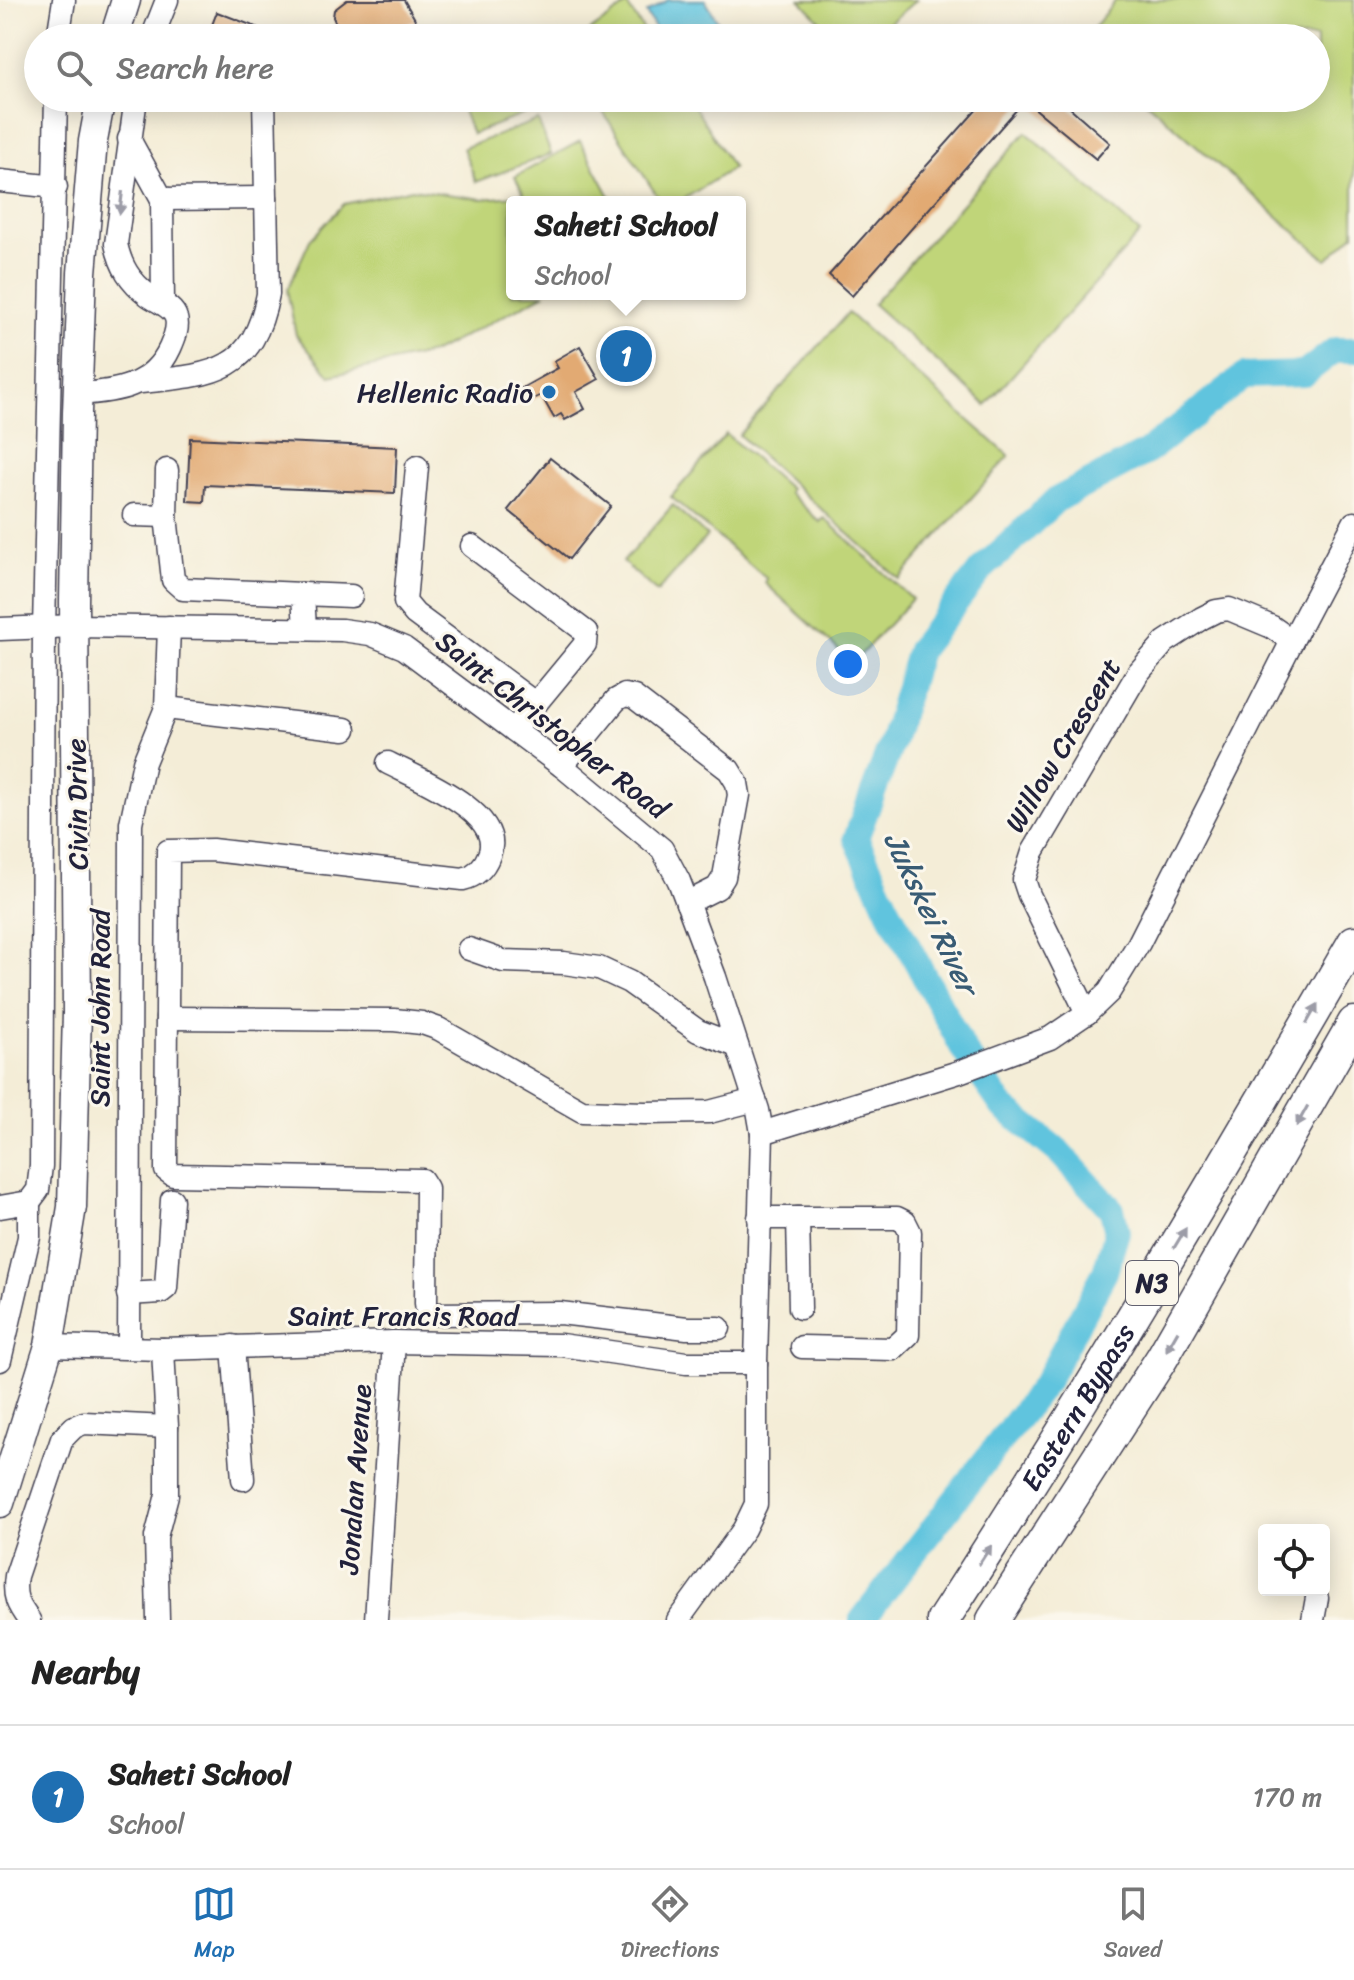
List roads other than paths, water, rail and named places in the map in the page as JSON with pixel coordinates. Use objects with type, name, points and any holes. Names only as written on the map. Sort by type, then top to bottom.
[{"type":"highway","name":"Eastern Bypass","points":[[943,1620],[1022,1498],[1234,1150],[1354,942]]},
{"type":"highway","name":"Eastern Bypass","points":[[993,1620],[1162,1358],[1354,1023]]},
{"type":"main road","points":[[118,24],[126,0]]},
{"type":"main road","name":"Civin Drive","points":[[0,1503],[49,1346],[70,1228],[74,1172],[77,394],[82,273],[93,141],[98,112]]},
{"type":"street","points":[[60,24],[64,0]]},
{"type":"street","points":[[158,24],[167,0]]},
{"type":"street","points":[[0,1360],[29,1237],[29,1202],[40,1183],[44,629],[56,112]]},
{"type":"street","points":[[134,112],[116,244],[120,261],[131,280],[176,318],[176,335],[164,361],[140,382]]},
{"type":"street","points":[[77,394],[112,392],[140,382],[179,378],[217,369],[239,359],[252,342],[264,319],[268,294],[264,112]]},
{"type":"street","points":[[129,139],[162,199],[163,304]]},
{"type":"street","points":[[0,181],[56,187]]},
{"type":"street","points":[[162,199],[266,198]]},
{"type":"street","points":[[417,467],[405,602],[415,614],[536,704]]},
{"type":"street","points":[[167,470],[166,516],[173,580],[183,589],[351,596]]},
{"type":"street","points":[[134,515],[166,516]]},
{"type":"street","points":[[762,1133],[1011,1054],[1050,1038],[1087,1013],[1109,992],[1139,943],[1354,523]]},
{"type":"street","points":[[472,546],[586,632],[585,644],[514,730]]},
{"type":"street","points":[[303,594],[305,629]]},
{"type":"street","name":"Willow Crescent","points":[[1087,1013],[1045,931],[1024,880],[1030,859],[1053,815],[1138,673],[1165,642],[1202,618],[1229,609],[1272,627],[1292,641]]},
{"type":"street","name":"Saint Christopher Road","points":[[0,629],[169,627],[305,629],[370,634],[393,642],[514,730],[662,849],[687,903],[755,1100],[762,1133],[756,1504],[744,1529],[678,1620]]},
{"type":"street","name":"Saint John Road","points":[[129,1347],[131,823],[141,775],[166,708],[169,627]]},
{"type":"street","points":[[562,766],[616,700],[625,695],[634,697],[729,770],[737,783],[739,795],[724,877],[717,888],[687,903]]},
{"type":"street","points":[[166,708],[345,729]]},
{"type":"street","points":[[131,848],[212,850],[463,879],[478,872],[492,847],[489,829],[453,798],[388,763]]},
{"type":"street","points":[[168,851],[167,1172],[173,1175],[419,1179],[427,1188],[426,1303],[430,1314],[560,1313],[687,1328],[719,1328]]},
{"type":"street","points":[[469,949],[503,961],[564,963],[599,968],[629,982],[698,1031],[737,1046]]},
{"type":"street","points":[[167,1018],[379,1019],[422,1023],[439,1029],[582,1111],[709,1112],[755,1100]]},
{"type":"street","points":[[128,1294],[161,1292],[166,1288],[172,1200]]},
{"type":"street","points":[[0,1207],[29,1202]]},
{"type":"street","points":[[759,1218],[897,1218],[905,1222],[910,1232],[908,1335],[901,1344],[893,1349],[802,1347]]},
{"type":"street","points":[[798,1218],[800,1308]]},
{"type":"street","points":[[686,1363],[687,1328]]},
{"type":"street","name":"Saint Francis Road","points":[[49,1346],[163,1349],[394,1342],[561,1345],[686,1363],[756,1363]]},
{"type":"street","name":"Jonalan Avenue","points":[[376,1620],[394,1342]]},
{"type":"street","points":[[233,1346],[243,1479]]},
{"type":"street","points":[[158,1620],[156,1537],[167,1495],[163,1349]]},
{"type":"street","points":[[29,1620],[13,1592],[62,1439],[74,1427],[84,1423],[167,1427]]},
{"type":"water","points":[[668,0],[705,0],[719,24],[653,24],[646,13]]},
{"type":"waterway","name":"Jukskei River","points":[[862,1620],[1046,1382],[1105,1272],[1117,1232],[1112,1210],[1059,1152],[1003,1107],[965,1052],[886,905],[856,838],[892,742],[919,650],[981,570],[1056,500],[1147,452],[1244,376],[1304,374],[1335,350],[1354,350]]},
{"type":"place","name":"Saheti School","points":[[626,356]]},
{"type":"place","name":"Hellenic Radio","points":[[549,392]]}]
